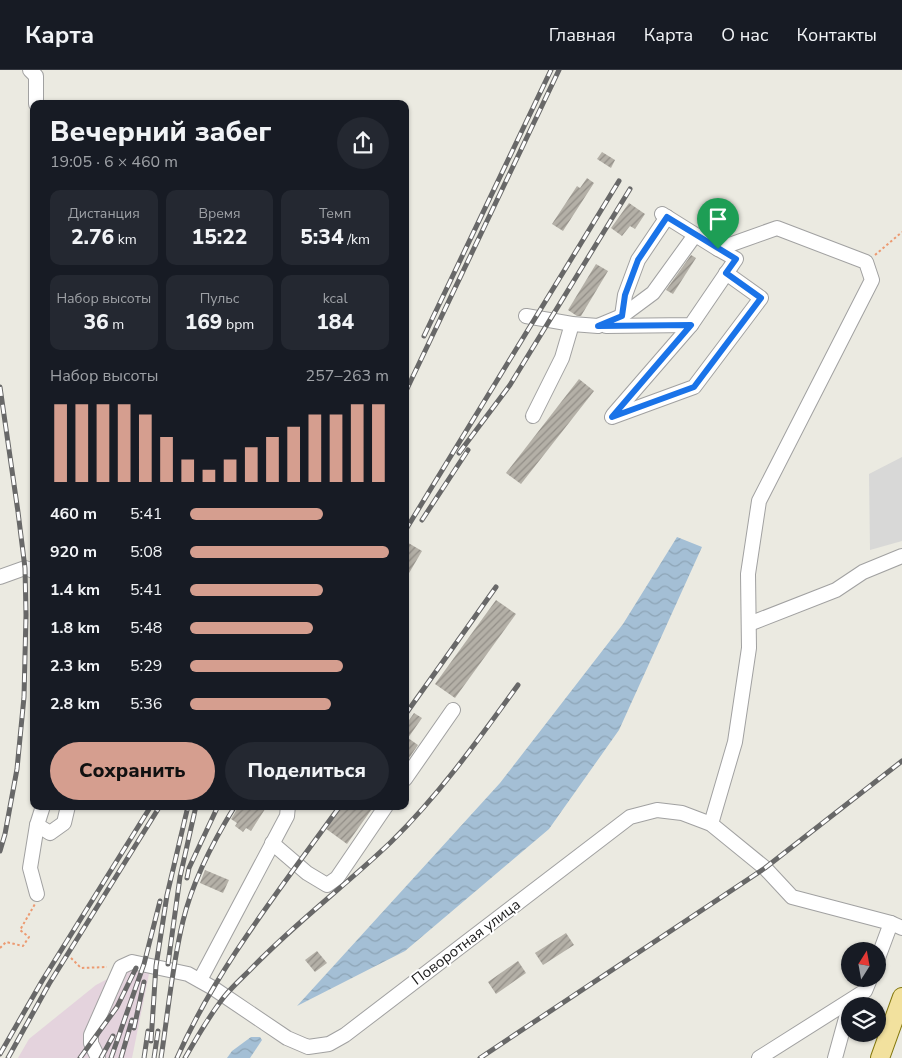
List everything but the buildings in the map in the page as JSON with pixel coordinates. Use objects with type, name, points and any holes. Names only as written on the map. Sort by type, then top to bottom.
[{"type":"main road","points":[[880,1058],[902,997]]},
{"type":"street","points":[[30,70],[36,76],[36,100]]},
{"type":"street","points":[[622,316],[625,295],[638,260],[665,216],[736,259],[726,273],[691,325],[612,417],[694,387],[761,298],[726,273]]},
{"type":"street","points":[[711,824],[735,742],[749,648],[748,574],[759,501],[872,280],[866,262],[777,228],[718,249]]},
{"type":"street","points":[[598,326],[622,316],[653,293],[695,235]]},
{"type":"street","points":[[526,316],[572,324],[598,326],[691,325]]},
{"type":"street","points":[[533,416],[562,358],[572,324]]},
{"type":"street","points":[[749,624],[836,590],[863,572],[902,556]]},
{"type":"street","points":[[0,577],[25,568],[30,569]]},
{"type":"street","points":[[409,773],[453,710]]},
{"type":"street","points":[[37,894],[30,868],[37,825],[42,810]]},
{"type":"street","points":[[37,825],[50,834],[64,823],[67,810]]},
{"type":"street","points":[[200,980],[287,816],[288,810]]},
{"type":"street","points":[[272,843],[307,874],[327,885],[337,878],[383,810]]},
{"type":"street","name":"Поворотная улица","points":[[121,967],[132,962],[188,974],[287,1038],[308,1047],[329,1044],[345,1036],[630,817],[657,810],[682,813],[711,824],[765,868],[792,898],[896,925],[886,943]]},
{"type":"street","points":[[98,1058],[92,1044],[91,1035],[121,967]]},
{"type":"street","points":[[759,1058],[864,988]]},
{"type":"street","points":[[835,1058],[841,1036]]},
{"type":"path","points":[[866,262],[902,232]]},
{"type":"path","points":[[0,948],[6,942],[23,946],[29,937],[20,930],[34,906],[37,894]]},
{"type":"path","points":[[71,958],[81,968],[121,967]]},
{"type":"shaded area","points":[[902,457],[902,541],[870,550],[869,474]]},
{"type":"shaded area","points":[[132,966],[150,969],[132,1058],[18,1058],[29,1039],[96,985]]},
{"type":"water","points":[[677,537],[702,547],[619,730],[549,829],[405,951],[297,1006],[500,783],[623,624]]},
{"type":"water","points":[[251,1037],[260,1037],[262,1040],[250,1058],[227,1058],[232,1051]]},
{"type":"railway","points":[[424,336],[551,70]]},
{"type":"railway","points":[[409,385],[559,70]]},
{"type":"railway","points":[[409,524],[619,181]]},
{"type":"railway","points":[[459,453],[510,385],[630,189]]},
{"type":"railway","points":[[0,387],[25,568],[26,615],[24,697],[17,769],[0,851]]},
{"type":"railway","points":[[422,520],[468,450]]},
{"type":"railway","points":[[409,709],[496,587]]},
{"type":"railway","points":[[185,1058],[208,1019],[230,990],[284,937],[374,858],[409,824],[458,766],[518,685]]},
{"type":"railway","points":[[480,1058],[765,868],[902,761]]},
{"type":"railway","points":[[0,1054],[42,981],[149,810]]},
{"type":"railway","points":[[8,1058],[49,984],[158,810]]},
{"type":"railway","points":[[151,1041],[156,966],[167,895],[187,810]]},
{"type":"railway","points":[[168,964],[180,877],[195,810]]},
{"type":"railway","points":[[187,878],[189,868],[216,810]]},
{"type":"railway","points":[[161,1058],[176,955],[187,907],[204,862],[233,810]]},
{"type":"railway","points":[[177,1058],[193,1024],[231,960],[273,897],[337,810]]},
{"type":"railway","points":[[111,1058],[144,964],[160,901]]},
{"type":"railway","points":[[80,1058],[117,1007],[136,968]]},
{"type":"railway","points":[[134,1028],[144,982]]},
{"type":"railway","points":[[121,1058],[132,1020]]},
{"type":"railway","points":[[144,1058],[148,1031]]},
{"type":"railway","points":[[154,1058],[158,1031]]},
{"type":"railway","points":[[101,1058],[113,1036]]},
{"type":"route","points":[[667,217],[718,249],[736,259],[726,273],[761,298],[694,387],[612,417],[691,325],[598,326],[622,316],[625,295],[638,260],[667,217]]}]
